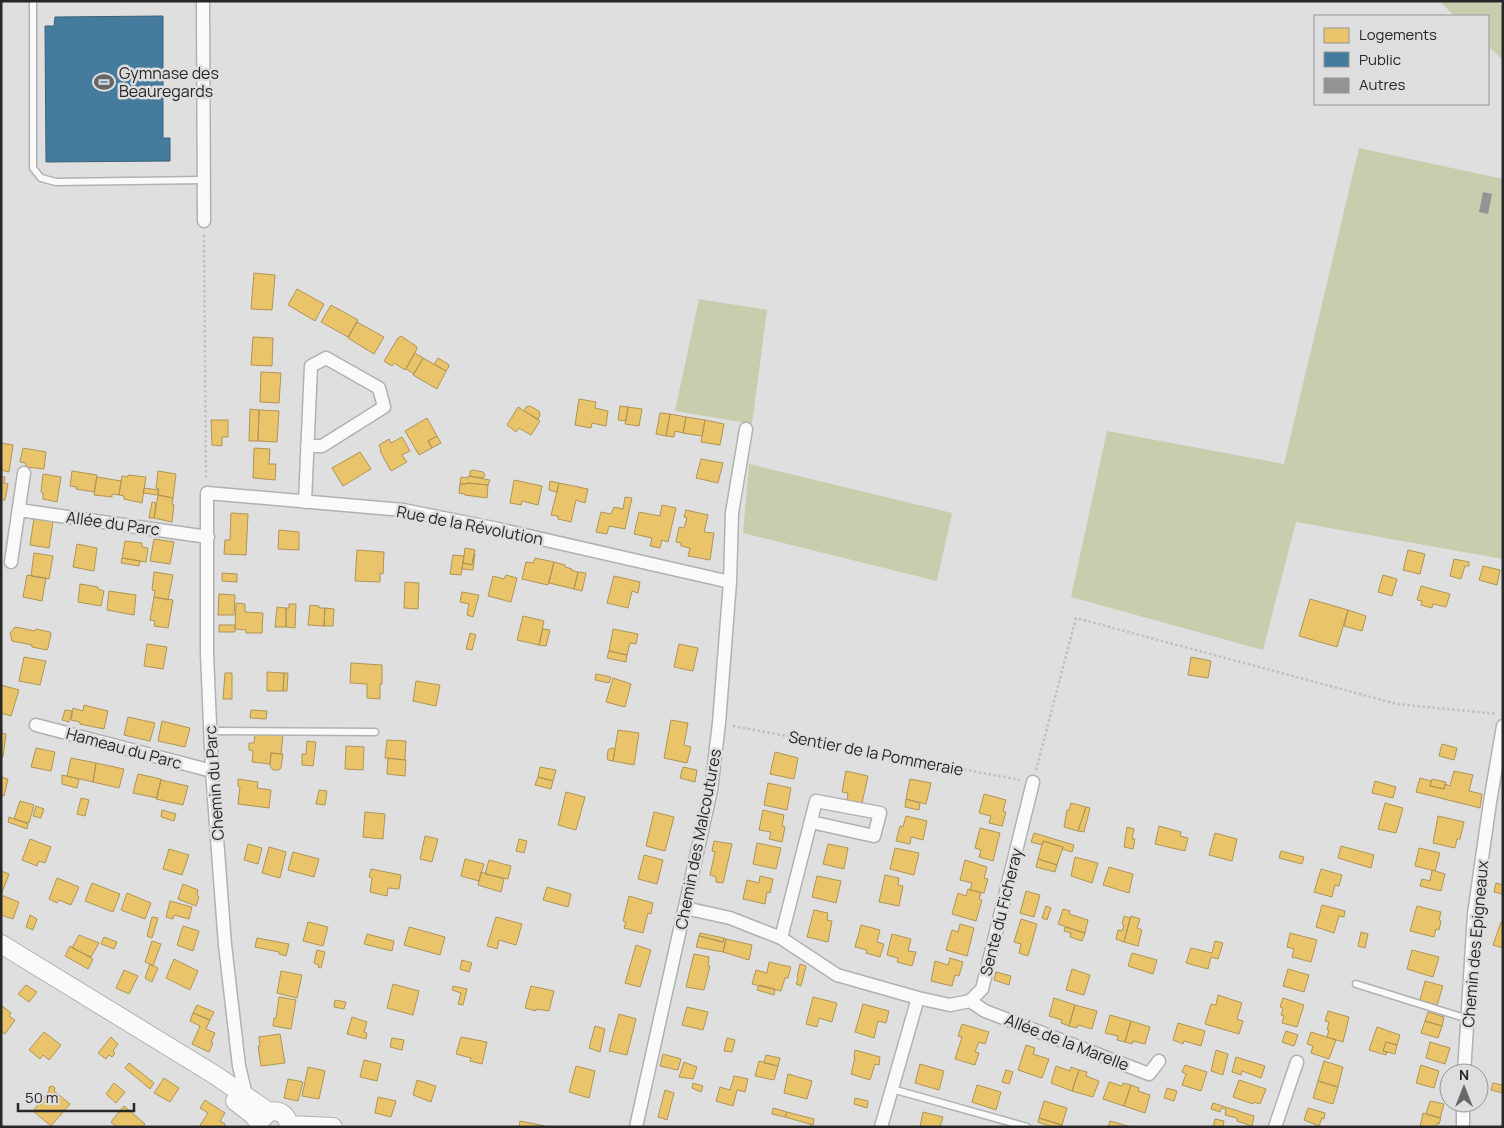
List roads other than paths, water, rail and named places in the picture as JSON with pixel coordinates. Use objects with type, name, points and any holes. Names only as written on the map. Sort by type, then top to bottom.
[{"type":"main road","points":[[1,944],[246,1095],[263,1121]]},
{"type":"main road","points":[[1,956],[242,1104],[253,1115],[263,1121]]},
{"type":"main road","points":[[263,1121],[273,1110],[286,1116],[289,1126],[333,1127]]},
{"type":"street","points":[[203,1],[204,221]]},
{"type":"street","points":[[305,502],[307,446],[311,366],[326,358],[379,388],[384,407],[322,446],[307,446]]},
{"type":"street","name":"Chemin des Malcoutures","points":[[636,1127],[711,790],[719,723],[730,582],[732,513],[746,429]]},
{"type":"street","points":[[11,562],[24,473]]},
{"type":"street","name":"Rue de la Révolution","points":[[207,493],[403,510],[730,582]]},
{"type":"street","name":"Chemin du Parc","points":[[207,493],[207,654],[212,771],[225,946],[241,1072],[246,1095]]},
{"type":"street","name":"Allée du Parc","points":[[19,510],[208,537]]},
{"type":"street","name":"Hameau du Parc","points":[[36,725],[212,771]]},
{"type":"street","name":"Chemin des Epigneaux","points":[[1465,1063],[1474,914],[1503,726]]},
{"type":"street","name":"Sente du Ficheray","points":[[970,1001],[982,989],[1032,782]]},
{"type":"street","points":[[781,938],[810,822],[816,801],[880,813],[874,836],[810,822]]},
{"type":"street","points":[[685,908],[730,918],[781,938],[837,975],[950,1006],[970,1001]]},
{"type":"street","points":[[881,1127],[918,998]]},
{"type":"street","name":"Allée de la Marelle","points":[[970,1001],[985,1011],[1149,1074],[1160,1061]]},
{"type":"street","points":[[1274,1127],[1297,1062]]},
{"type":"street","points":[[222,1080],[241,1072]]},
{"type":"street","points":[[1463,1113],[1463,1127]]},
{"type":"lane","points":[[33,1],[33,168],[42,178],[56,182],[204,180]]},
{"type":"lane","points":[[210,731],[375,732]]},
{"type":"lane","points":[[1356,984],[1468,1020]]},
{"type":"lane","points":[[892,1089],[1028,1127]]},
{"type":"place","name":"Gymnase des Beauregards","points":[[104,82]]}]
